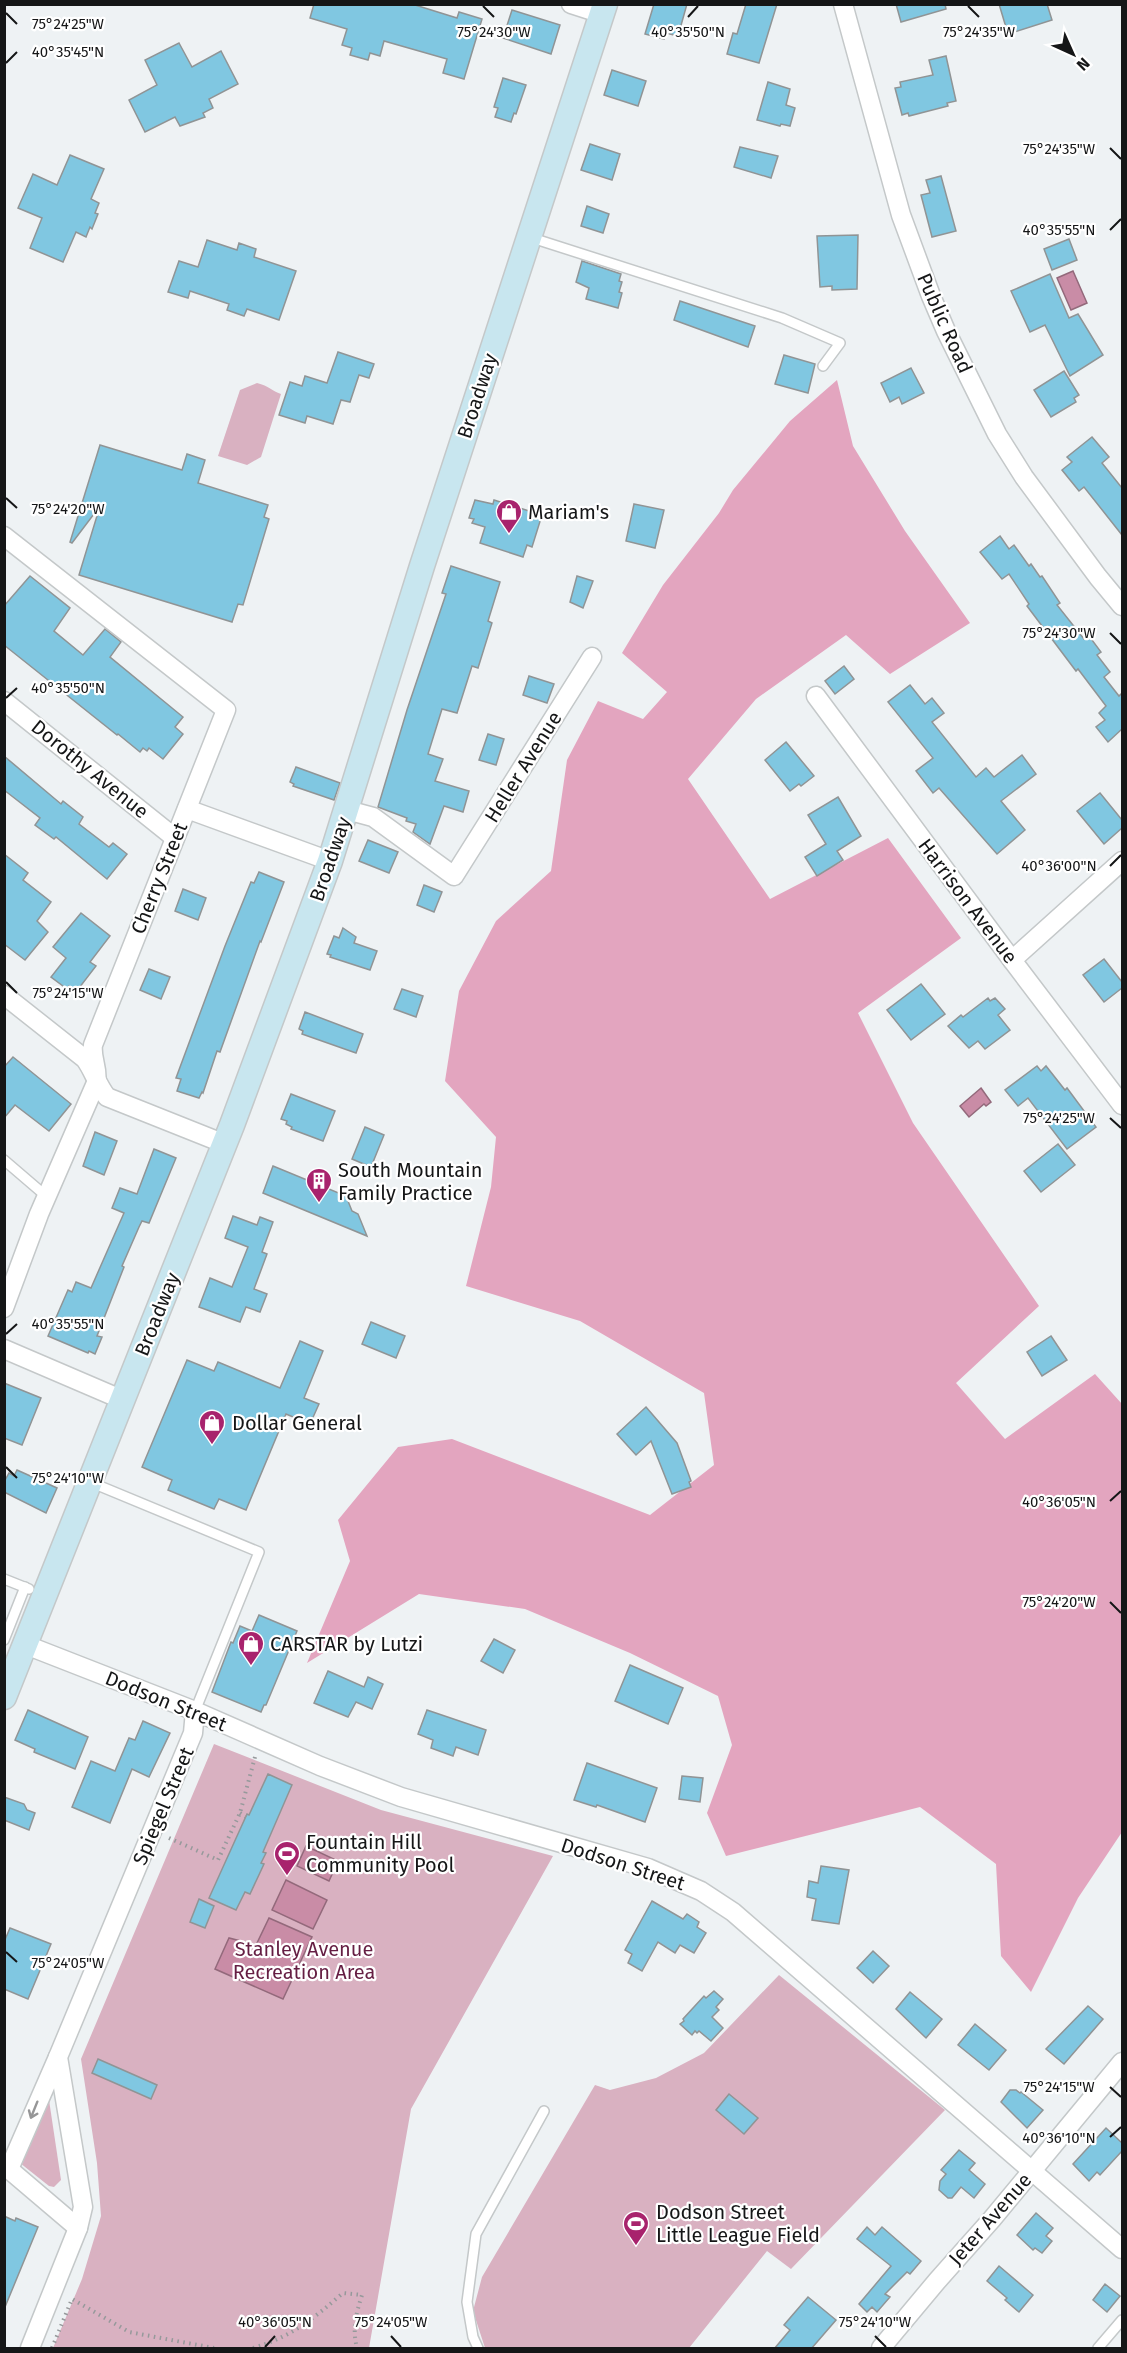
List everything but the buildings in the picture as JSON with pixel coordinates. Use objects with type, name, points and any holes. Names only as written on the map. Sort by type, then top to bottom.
[{"type":"main road","name":"Broadway","points":[[4,1696],[15,1652],[35,1591],[90,1482],[225,1144],[330,861],[428,545],[604,9]]},
{"type":"street","points":[[571,4],[604,9]]},
{"type":"street","name":"Public Road","points":[[843,4],[901,215],[930,296],[946,331],[997,434],[1024,477],[1122,606]]},
{"type":"street","name":"Cherry Street","points":[[4,536],[226,710],[93,1045],[92,1055],[98,1073],[96,1083]]},
{"type":"street","name":"Heller Avenue","points":[[346,810],[374,817],[454,876],[592,657]]},
{"type":"street","name":"Harrison Avenue","points":[[816,696],[1122,1105]]},
{"type":"street","name":"Dorothy Avenue","points":[[4,700],[175,838]]},
{"type":"street","points":[[187,809],[330,861]]},
{"type":"street","points":[[1012,960],[1122,861]]},
{"type":"street","points":[[4,995],[85,1059],[91,1066],[96,1083],[108,1097],[225,1144]]},
{"type":"street","points":[[4,1308],[46,1196],[96,1083]]},
{"type":"street","points":[[4,1349],[123,1400]]},
{"type":"street","name":"Dodson Street","points":[[15,1652],[195,1711],[320,1766],[401,1797],[639,1865],[701,1891],[732,1912],[1122,2249]]},
{"type":"street","name":"Spiegel Street","points":[[7,2167],[58,2057],[193,1733],[195,1711]]},
{"type":"street","points":[[30,2349],[78,2228],[83,2207],[58,2057]]},
{"type":"street","name":"Jeter Avenue","points":[[881,2349],[1122,2062]]},
{"type":"street","points":[[7,2167],[78,2228]]},
{"type":"lane","points":[[529,237],[782,318],[840,343],[823,366]]},
{"type":"lane","points":[[4,1160],[46,1196]]},
{"type":"lane","name":"Spiegel Street","points":[[90,1482],[259,1552],[195,1711]]},
{"type":"lane","points":[[4,1579],[35,1591]]},
{"type":"lane","points":[[478,2349],[473,2337],[466,2302],[476,2234],[544,2111]]},
{"type":"lane","points":[[1098,2349],[1122,2320]]},
{"type":"path","points":[[169,1838],[218,1860],[240,1813],[255,1757]]},
{"type":"path","points":[[240,1813],[246,1817]]},
{"type":"path","points":[[253,2349],[279,2340],[295,2331],[343,2293],[362,2295],[354,2324],[357,2349]]},
{"type":"path","points":[[52,2349],[72,2299],[129,2332],[214,2349]]},
{"type":"green space","points":[[257,383],[281,394],[261,457],[247,465],[218,456],[240,390]]},
{"type":"green space","name":"Stanley Avenue Recreation Area","points":[[214,1744],[381,1810],[553,1856],[411,2109],[369,2348],[53,2348],[82,2279],[101,2216],[97,2163],[81,2059]]},
{"type":"green space","points":[[779,1975],[945,2110],[791,2269],[767,2251],[689,2348],[485,2348],[473,2311],[482,2277],[595,2085],[610,2090],[656,2078],[704,2053]]},
{"type":"green space","points":[[47,2098],[61,2180],[54,2187],[49,2186],[20,2163]]},
{"type":"shaded area","points":[[1073,271],[1087,303],[1071,310],[1057,278]]},
{"type":"shaded area","points":[[837,380],[853,446],[905,531],[970,623],[890,674],[846,635],[756,699],[688,779],[770,899],[888,838],[961,938],[858,1013],[913,1123],[1039,1306],[956,1383],[1005,1439],[1095,1374],[1122,1404],[1122,1832],[1078,1898],[1031,1992],[1001,1956],[996,1864],[920,1807],[726,1856],[707,1813],[732,1745],[718,1696],[630,1653],[525,1609],[419,1594],[307,1663],[350,1561],[338,1520],[398,1447],[452,1439],[650,1515],[714,1465],[704,1393],[580,1321],[466,1286],[491,1187],[496,1137],[445,1081],[459,991],[496,921],[551,871],[567,760],[598,701],[643,719],[667,692],[622,653],[663,585],[719,513],[733,490],[790,421]]},
{"type":"shaded area","points":[[981,1088],[991,1102],[986,1106],[984,1104],[969,1117],[960,1106]]},
{"type":"shaded area","points":[[306,1846],[338,1861],[329,1881],[297,1866]]},
{"type":"shaded area","points":[[286,1880],[327,1900],[313,1929],[272,1910]]},
{"type":"shaded area","points":[[269,1918],[312,1937],[283,1999],[215,1969],[229,1938],[256,1945]]},
{"type":"place","name":"Mariam's","points":[[509,535]]},
{"type":"place","name":"South Mountain Family Practice","points":[[319,1204]]},
{"type":"place","name":"Dollar General","points":[[212,1446]]},
{"type":"place","name":"CARSTAR by Lutzi","points":[[251,1667]]},
{"type":"place","name":"Fountain Hill Community Pool","points":[[287,1877]]},
{"type":"place","name":"Dodson Street Little League Field","points":[[636,2247]]}]
